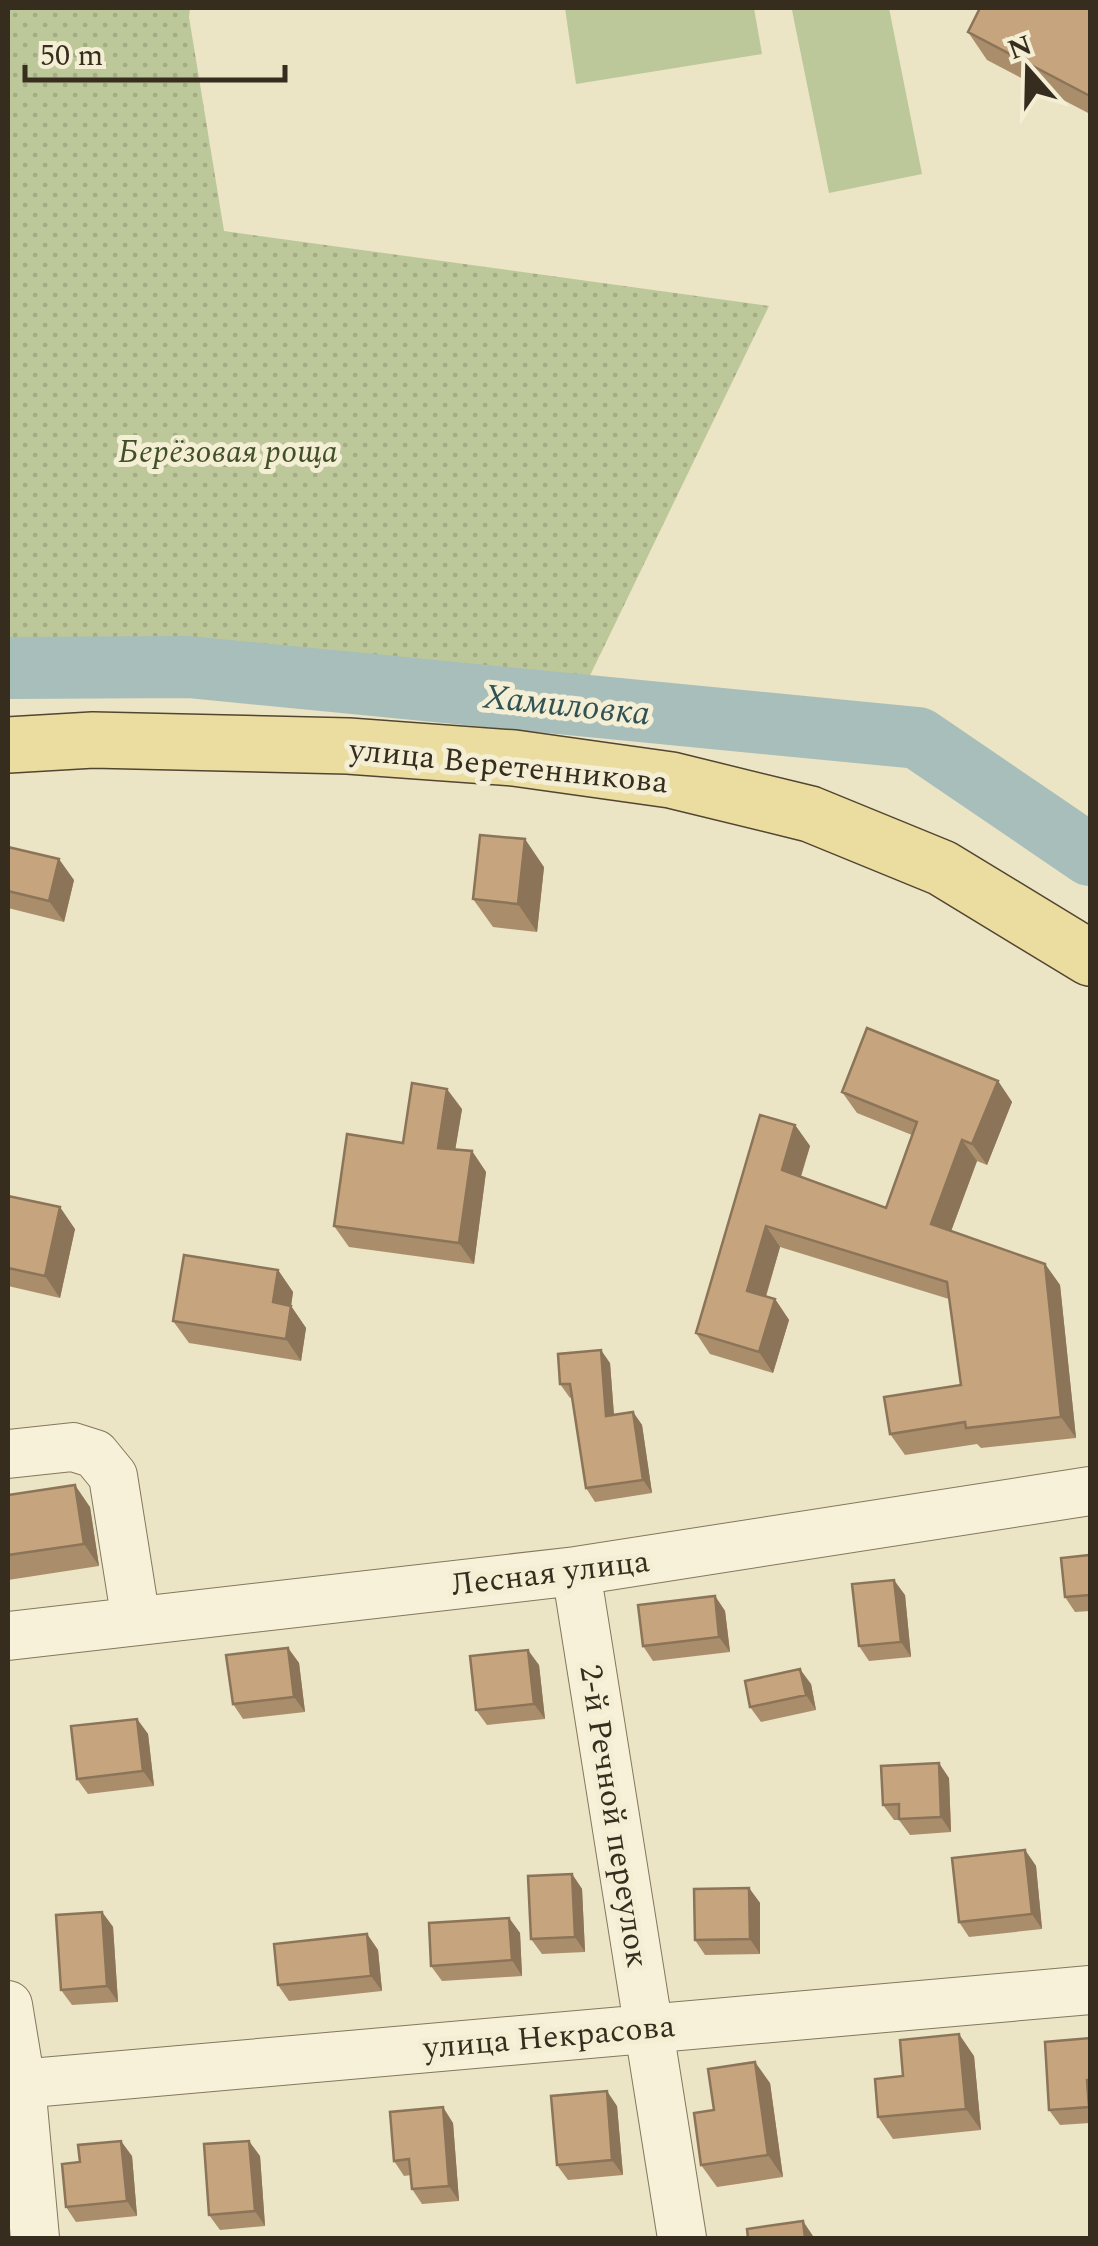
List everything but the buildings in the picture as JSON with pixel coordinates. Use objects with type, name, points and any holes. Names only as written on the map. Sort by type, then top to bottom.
[{"type":"main road","name":"улица Веретенникова","points":[[8,746],[93,740],[348,746],[514,758],[672,780],[810,814],[942,868],[1090,958]]},
{"type":"street","points":[[8,1454],[74,1447],[96,1454],[113,1476],[136,1621]]},
{"type":"street","name":"Лесная улица","points":[[8,1636],[576,1571],[1090,1490]]},
{"type":"street","name":"2-й Речной переулок","points":[[576,1571],[682,2238]]},
{"type":"street","name":"улица Некрасова","points":[[14,2084],[1090,1990]]},
{"type":"street","points":[[8,2006],[14,2084],[35,2238]]},
{"type":"green space","name":"Берёзовая роща","points":[[8,8],[190,8],[224,231],[769,306],[582,692],[8,656]]},
{"type":"green space","points":[[565,8],[754,8],[762,54],[576,84]]},
{"type":"green space","points":[[889,8],[922,174],[829,193],[792,10]]},
{"type":"waterway","name":"Хамиловка","points":[[8,668],[188,667],[918,738],[1090,855]]}]
